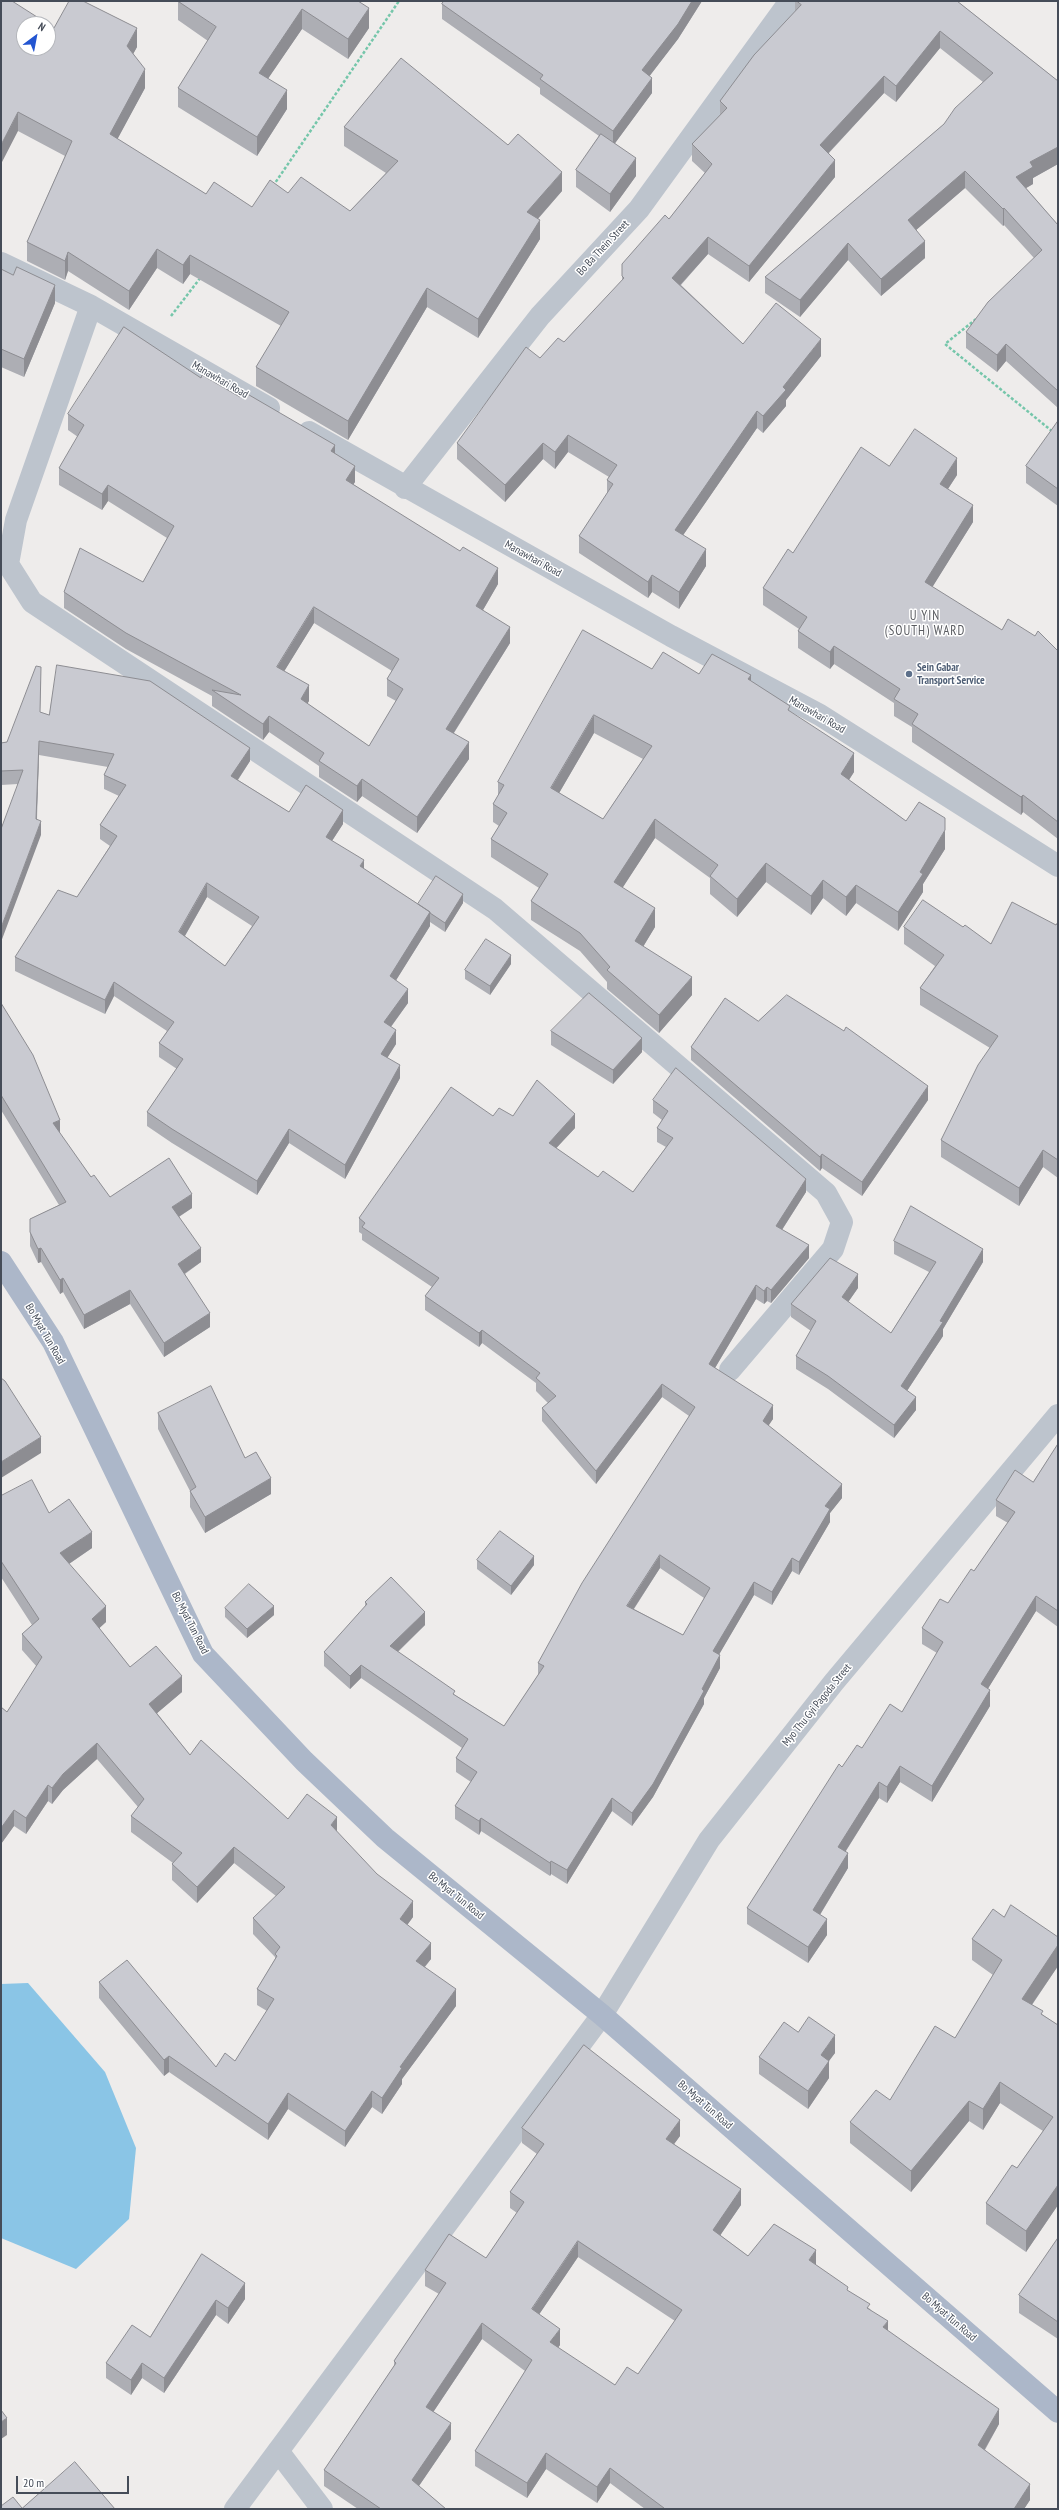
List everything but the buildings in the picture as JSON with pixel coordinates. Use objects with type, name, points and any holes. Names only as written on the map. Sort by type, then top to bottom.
[{"type":"main road","name":"Bo Myat Tun Road","points":[[1,1262],[53,1342],[203,1654],[304,1761],[385,1838],[602,2015],[1058,2412]]},
{"type":"street","name":"Bo Ba Thein Street","points":[[404,488],[540,316],[639,209],[790,1]]},
{"type":"street","name":"Manawhari Road","points":[[1,263],[91,306],[152,340],[404,488],[670,636],[820,716],[1058,866]]},
{"type":"street","points":[[91,306],[16,520],[8,564],[32,602],[495,909],[826,1193],[842,1222],[833,1248],[730,1370]]},
{"type":"street","name":"Myo Thu Gyi Pagoda Street","points":[[235,2509],[602,2015],[709,1840],[834,1682],[1058,1415]]},
{"type":"street","points":[[278,2451],[322,2509]]},
{"type":"path","points":[[272,187],[399,1]]},
{"type":"path","points":[[152,340],[205,273]]},
{"type":"path","points":[[981,316],[945,344],[1058,436]]},
{"type":"water","points":[[28,1983],[105,2072],[136,2148],[129,2219],[76,2269],[1,2238],[1,1984]]},
{"type":"place","name":"Sein Gabar Transport Service","points":[[909,674]]},
{"type":"district","name":"U YIN (SOUTH) WARD","points":[[925,624]]}]
